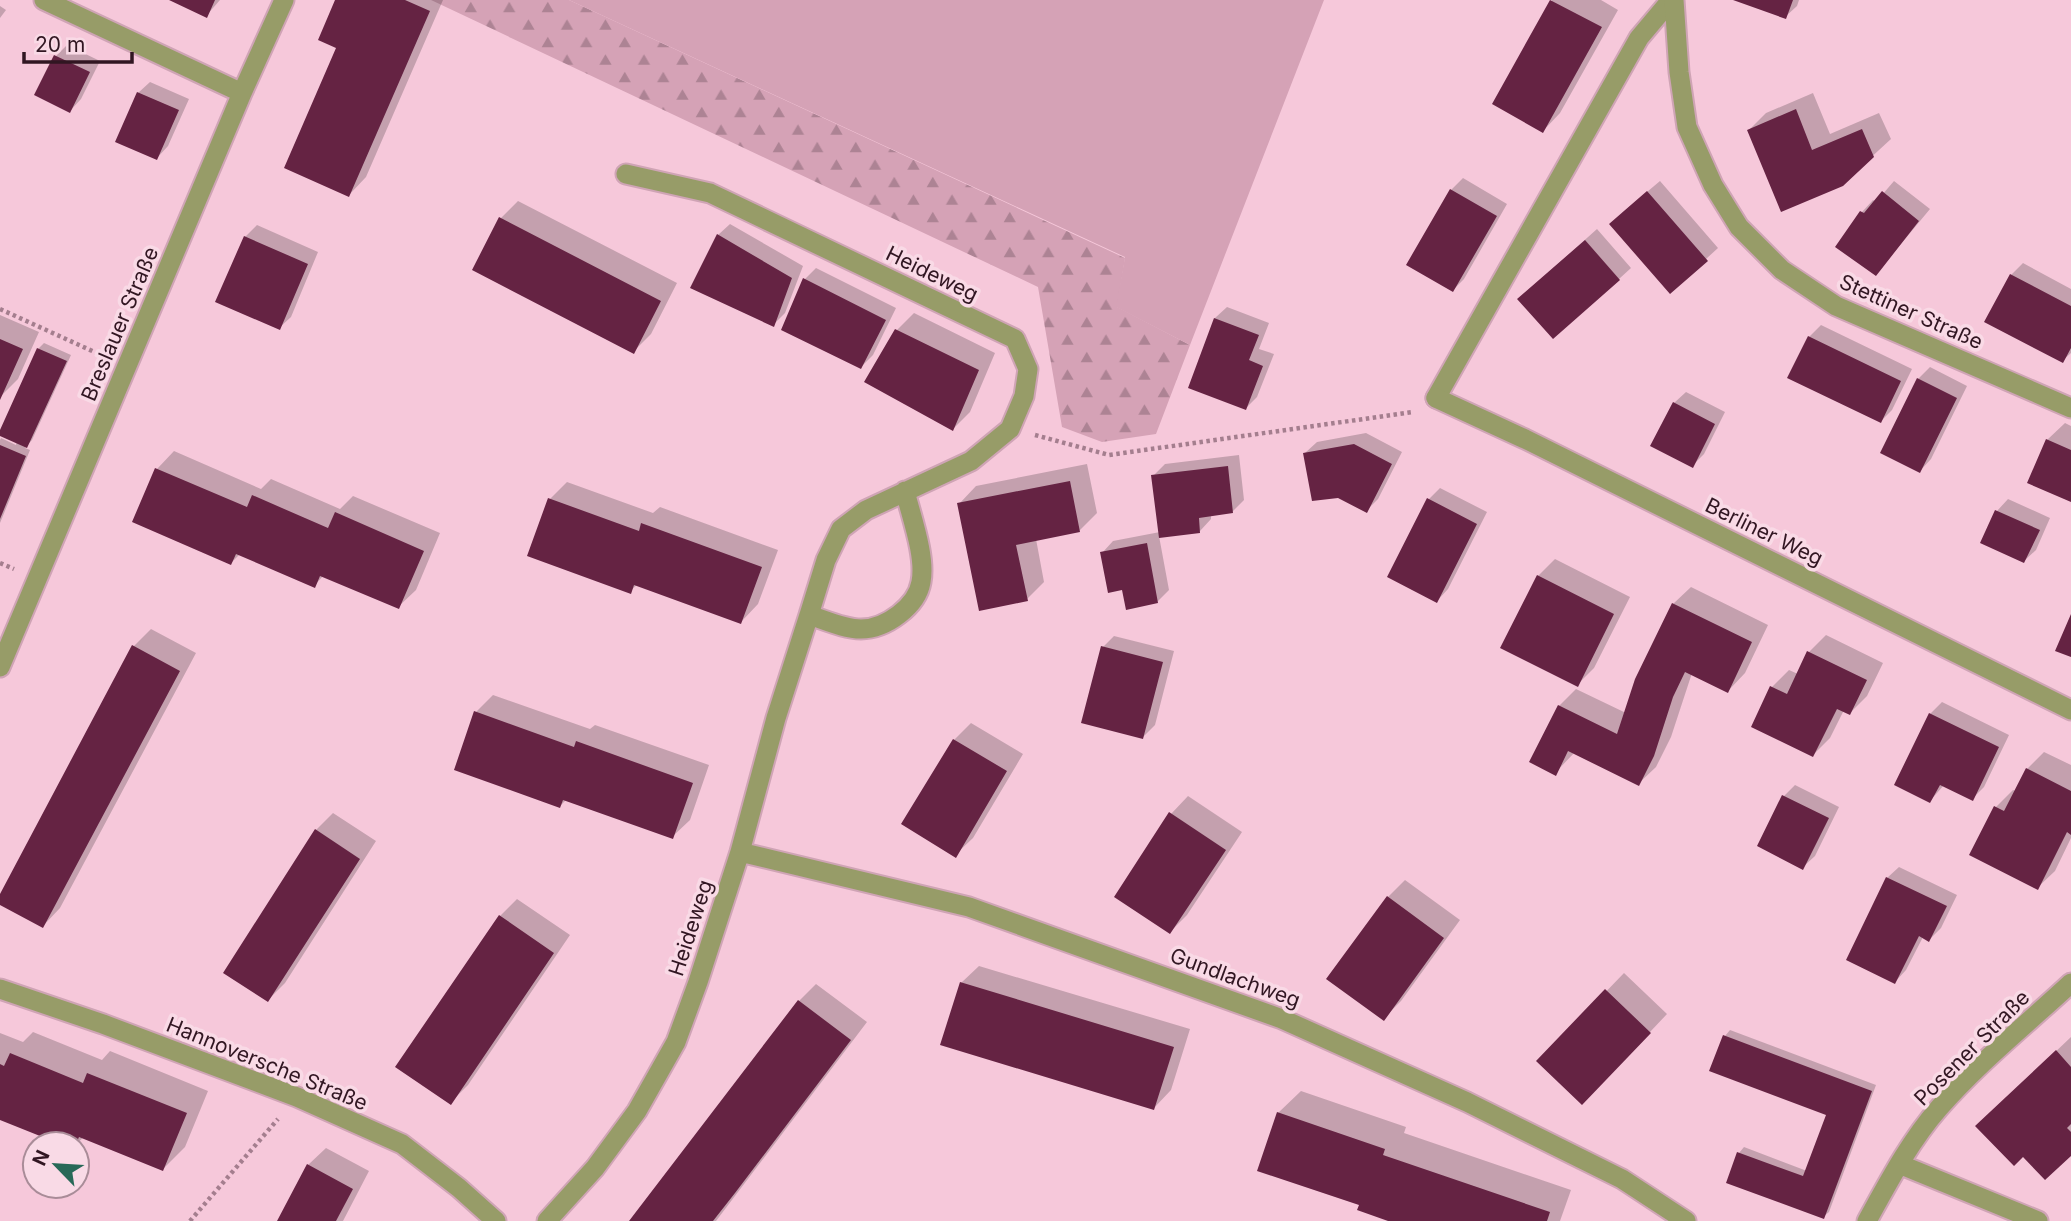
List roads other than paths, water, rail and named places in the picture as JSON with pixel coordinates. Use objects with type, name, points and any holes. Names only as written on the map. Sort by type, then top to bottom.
[{"type":"street","points":[[44,0],[242,93]]},
{"type":"street","name":"Breslauer Straße","points":[[0,667],[242,93],[284,0]]},
{"type":"street","name":"Stettiner Straße","points":[[1436,398],[1639,38],[1672,0]]},
{"type":"street","name":"Stettiner Straße","points":[[1672,0],[1687,127],[1713,185],[1739,227],[1782,270],[1836,306],[2071,408]]},
{"type":"street","name":"Heideweg","points":[[547,1221],[596,1168],[637,1111],[676,1042],[740,852],[776,718],[826,560],[841,529],[866,510],[971,461],[1010,429],[1024,396],[1028,369],[1015,339],[710,193],[626,174]]},
{"type":"street","name":"Berliner Weg","points":[[1436,398],[1525,439],[2071,710]]},
{"type":"street","points":[[809,615],[863,629],[887,622],[909,606],[922,582],[920,555],[905,491]]},
{"type":"street","name":"Gundlachweg","points":[[740,852],[969,907],[1282,1018],[1467,1102],[1622,1179],[1686,1221]]},
{"type":"street","name":"Posener Straße","points":[[1867,1221],[1899,1164],[1938,1109],[2071,983]]},
{"type":"street","name":"Hannoversche Straße","points":[[0,989],[103,1024],[297,1097],[402,1144],[496,1221]]},
{"type":"street","points":[[1899,1164],[2038,1221]]}]
